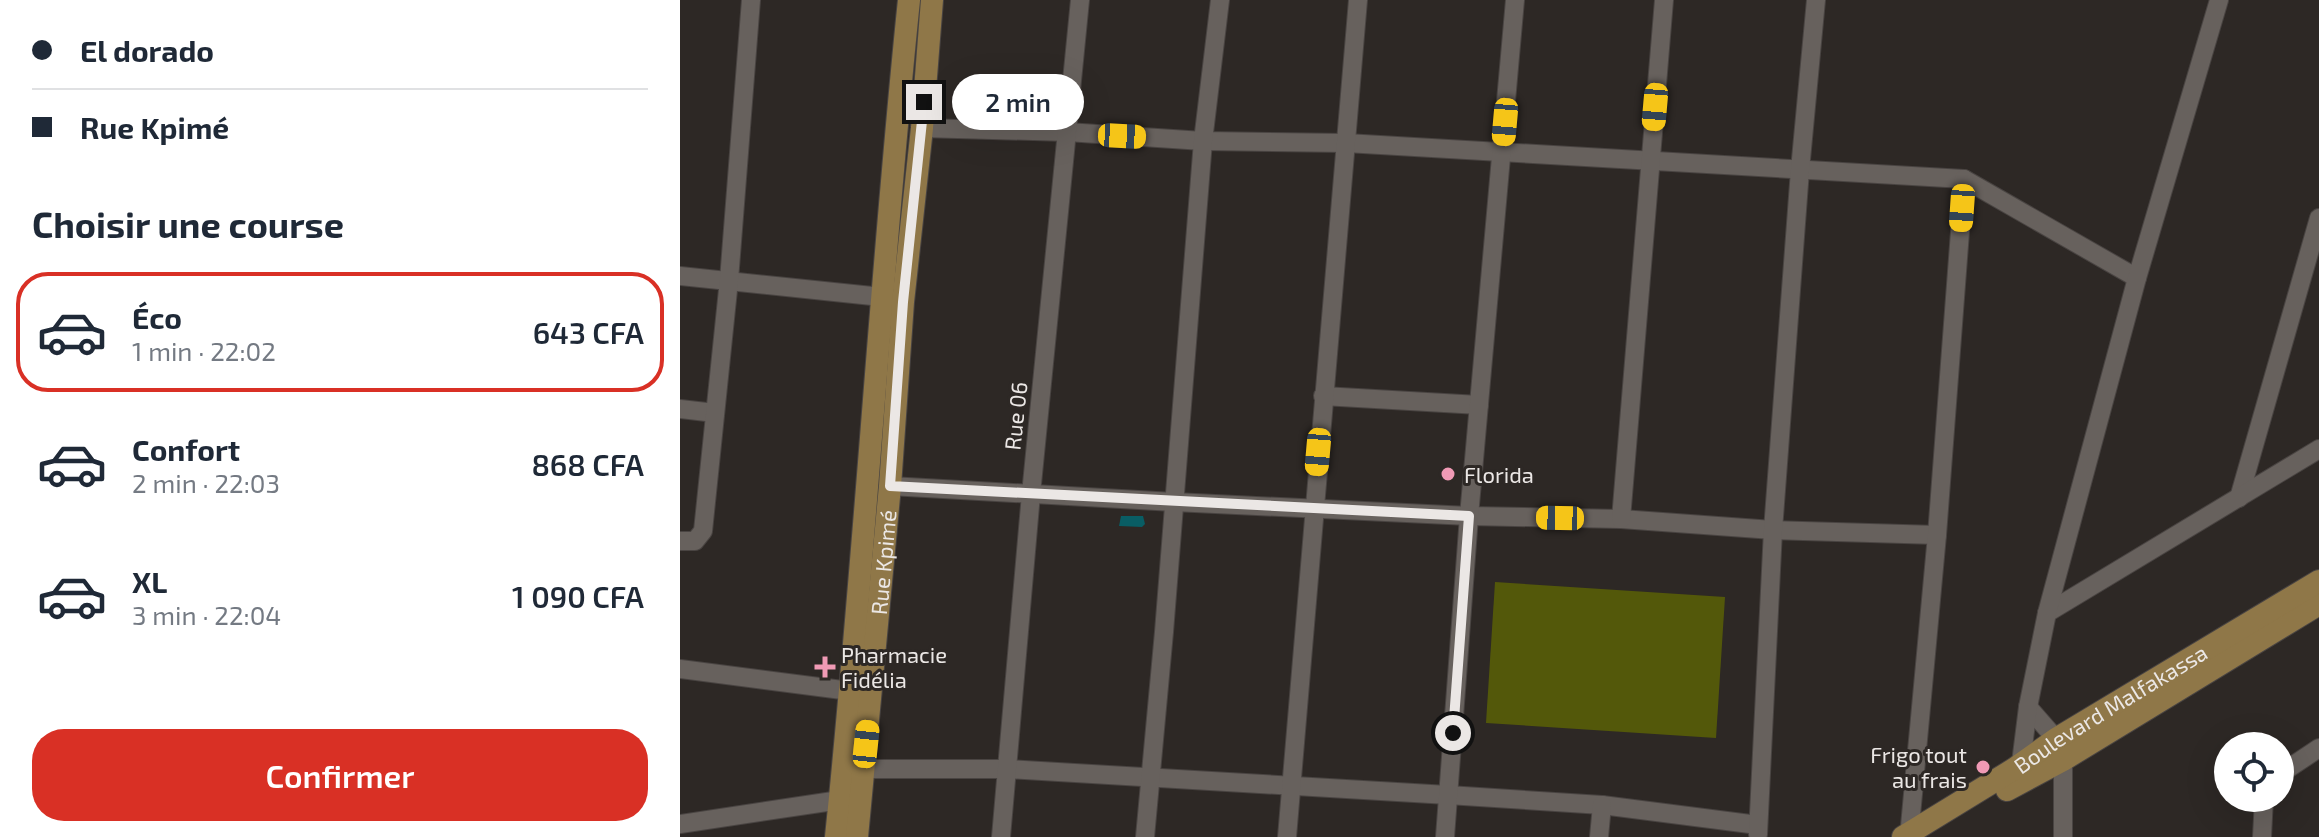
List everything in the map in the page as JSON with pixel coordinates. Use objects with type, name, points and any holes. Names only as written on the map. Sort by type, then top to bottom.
[{"type":"main road","name":"Rue Kpimé","points":[[836,837],[893,153],[909,0]]},
{"type":"main road","name":"Rue Kpimé","points":[[857,837],[932,0]]},
{"type":"main road","name":"Boulevard Malfakassa","points":[[1913,836],[2059,750],[2319,581]]},
{"type":"main road","name":"Boulevard Malfakassa","points":[[2059,750],[2319,604]]},
{"type":"street","points":[[680,541],[695,541],[703,531],[729,280],[751,0]]},
{"type":"street","name":"Rue 06","points":[[1001,837],[1080,0]]},
{"type":"street","points":[[1145,837],[1203,141],[1220,0]]},
{"type":"street","points":[[1287,837],[1358,0]]},
{"type":"street","points":[[1445,837],[1469,516],[1515,0]]},
{"type":"street","points":[[1621,519],[1664,0]]},
{"type":"street","points":[[864,769],[1007,769],[1602,805],[1758,831],[1773,530],[1816,0]]},
{"type":"street","points":[[2020,774],[2028,707],[2047,613],[2137,278],[2219,0]]},
{"type":"street","points":[[922,128],[1067,132],[1203,141],[1346,143],[1964,179],[2137,278]]},
{"type":"street","points":[[1913,836],[1964,179]]},
{"type":"street","points":[[2239,498],[2319,218]]},
{"type":"street","points":[[2300,281],[2319,270]]},
{"type":"street","points":[[680,276],[882,297]]},
{"type":"street","points":[[1323,396],[1479,405]]},
{"type":"street","points":[[680,409],[715,413]]},
{"type":"street","points":[[2047,613],[2319,449]]},
{"type":"street","points":[[890,486],[1469,516],[1621,519],[1773,530],[1937,535]]},
{"type":"street","points":[[680,669],[850,691]]},
{"type":"street","points":[[2028,707],[2059,750],[2063,837]]},
{"type":"street","points":[[2294,765],[2319,748]]},
{"type":"street","points":[[680,824],[840,800]]},
{"type":"street","points":[[1599,837],[1602,805]]},
{"type":"street","points":[[2262,837],[2263,812]]},
{"type":"shaded area","points":[[1495,582],[1725,597],[1716,738],[1486,723]]},
{"type":"water","points":[[1121,516],[1143,516],[1145,524],[1142,527],[1119,526]]},
{"type":"place","name":"Florida","points":[[1448,474]]},
{"type":"place","name":"Pharmacie Fidélia","points":[[825,667]]},
{"type":"place","name":"Frigo tout au frais","points":[[1983,767]]},
{"type":"route","points":[[924,102],[903,302],[890,486],[1469,516],[1453,733]]}]
